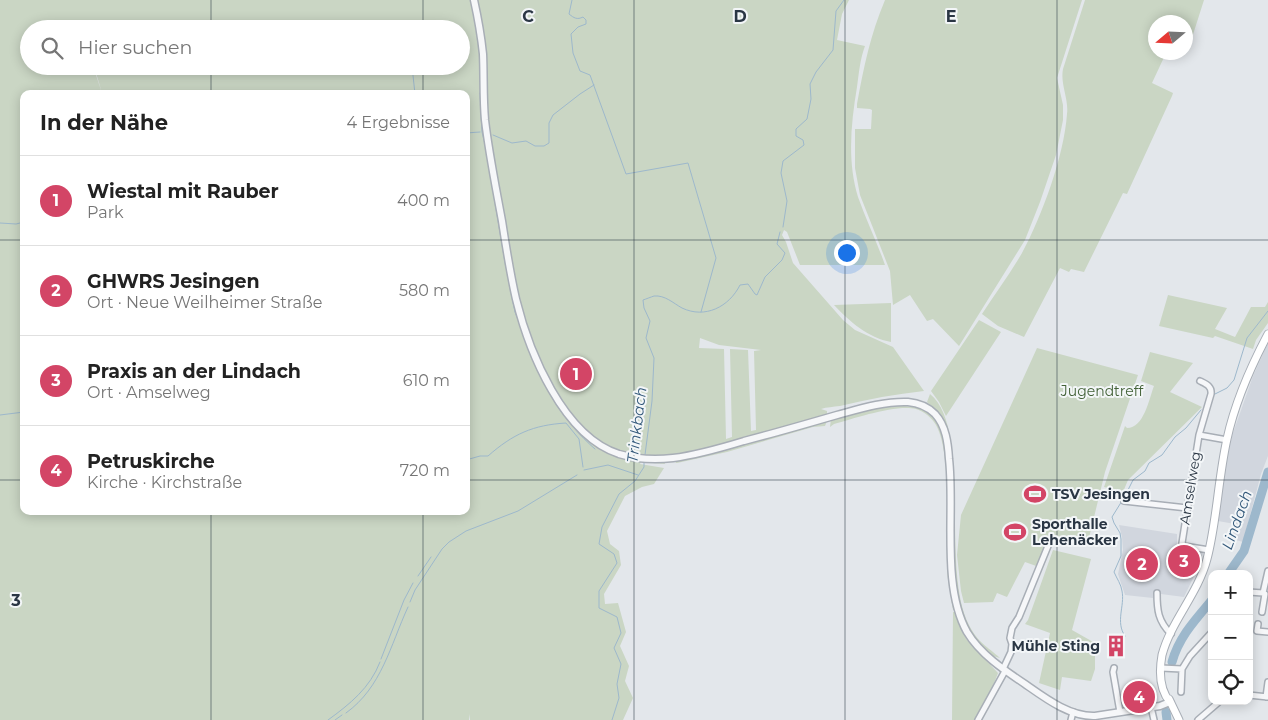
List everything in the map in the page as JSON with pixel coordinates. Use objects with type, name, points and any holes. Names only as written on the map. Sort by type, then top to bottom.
[{"type":"main road","points":[[1179,720],[1163,691],[1160,679],[1163,654],[1170,634],[1199,583],[1209,550],[1227,440],[1238,397],[1268,334]]},
{"type":"street","points":[[474,0],[482,49],[488,142],[516,300],[527,334],[547,383],[571,419],[602,447],[621,455],[639,458],[671,458],[706,451],[880,405],[906,402],[922,405],[928,408],[941,421],[947,440],[951,476],[951,560],[959,611],[975,643],[1004,670],[1041,696],[1089,718],[1160,706],[1170,702]]},
{"type":"street","name":"Amselweg","points":[[1200,382],[1207,384],[1212,390],[1199,435],[1182,543],[1184,546],[1209,550]]},
{"type":"street","name":"Amselweg","points":[[1199,435],[1227,440]]},
{"type":"street","points":[[1124,502],[1187,508]]},
{"type":"street","points":[[978,720],[1004,670],[1012,648],[1010,638],[1012,628],[1019,617],[1048,546]]},
{"type":"street","points":[[1262,612],[1268,571]]},
{"type":"street","points":[[1253,592],[1266,594]]},
{"type":"street","points":[[1157,594],[1157,613],[1170,634]]},
{"type":"street","points":[[1258,624],[1257,631],[1268,632]]},
{"type":"street","points":[[1180,692],[1182,669],[1190,656],[1208,636]]},
{"type":"street","points":[[1114,668],[1120,712]]},
{"type":"street","points":[[1161,668],[1182,669]]},
{"type":"street","points":[[1253,695],[1267,697],[1268,682]]},
{"type":"street","points":[[1198,720],[1215,705]]},
{"type":"street","points":[[1151,707],[1154,720]]},
{"type":"street","points":[[1071,720],[1073,712]]},
{"type":"shaded area","points":[[1268,343],[1268,456],[1261,474],[1243,542],[1232,539],[1235,524],[1218,521],[1227,456],[1233,433],[1253,376]]},
{"type":"shaded area","points":[[1119,525],[1177,534],[1177,550],[1203,553],[1184,597],[1153,593],[1153,598],[1125,595],[1118,574],[1123,550]]},
{"type":"green space","points":[[0,0],[849,0],[842,14],[837,40],[865,46],[853,114],[852,170],[858,197],[885,265],[800,265],[787,232],[784,230],[782,235],[793,263],[843,320],[855,330],[893,347],[924,391],[821,409],[827,411],[825,426],[813,427],[727,452],[677,463],[675,460],[664,461],[665,464],[641,462],[640,464],[664,468],[654,484],[642,487],[625,496],[607,531],[610,544],[619,551],[621,565],[604,594],[605,604],[618,603],[626,632],[620,646],[629,666],[625,681],[633,698],[623,720],[470,720],[470,714],[469,720],[0,720]],"holes":[[[700,338],[719,345],[761,350],[754,351],[756,430],[751,431],[748,350],[730,349],[732,437],[726,439],[724,349],[699,348]]]},
{"type":"green space","points":[[885,0],[1082,0],[1057,78],[1063,105],[1063,120],[1056,155],[1040,202],[1025,240],[959,346],[933,319],[927,321],[910,295],[893,305],[890,271],[860,195],[855,168],[855,129],[871,129],[872,110],[857,108],[857,104],[868,51]]},
{"type":"green space","points":[[1085,0],[1204,0],[1193,35],[1193,15],[1148,15],[1148,60],[1163,60],[1152,83],[1173,93],[1172,96],[1127,194],[1123,193],[1084,272],[1071,269],[1069,272],[1060,268],[1024,337],[998,326],[982,314],[1030,238],[1057,167],[1067,114],[1062,75]]},
{"type":"green space","points":[[1168,295],[1227,308],[1215,329],[1235,337],[1251,307],[1265,307],[1268,302],[1268,323],[1256,340],[1253,349],[1215,336],[1213,338],[1159,326]]},
{"type":"green space","points":[[891,303],[891,342],[867,333],[834,305]]},
{"type":"green space","points":[[979,320],[1001,332],[946,416],[931,391]]},
{"type":"green space","name":"TSV Jesingen","points":[[1037,348],[1138,375],[1105,472],[1087,546],[1052,535],[1039,567],[1025,562],[1007,597],[997,593],[993,602],[964,603],[957,555],[961,515]]},
{"type":"green space","points":[[1150,352],[1193,363],[1170,392],[1202,407],[1128,480],[1123,492],[1104,487],[1125,426],[1127,428],[1133,427],[1138,423],[1148,405],[1154,386],[1141,381]]},
{"type":"green space","points":[[930,394],[943,412],[950,437],[954,468],[957,570],[961,600],[972,631],[979,640],[1000,658],[993,656],[983,648],[972,634],[964,618],[957,596],[953,566],[951,453],[933,409],[927,402]]},
{"type":"green space","points":[[897,405],[921,408],[933,416],[942,431],[947,458],[956,610],[953,610],[947,571],[947,493],[944,454],[941,438],[934,422],[916,409],[898,408],[876,412],[834,424],[830,427],[831,419],[865,410]]},
{"type":"green space","points":[[1053,550],[1091,559],[1072,630],[1095,643],[1095,669],[1091,681],[1062,677],[1060,690],[1039,683],[1050,633],[1025,624]]},
{"type":"green space","points":[[953,612],[956,612],[967,640],[998,673],[991,691],[975,720],[952,720]]},
{"type":"waterway","points":[[572,0],[569,14],[576,18],[583,17],[586,20],[586,24],[578,27],[571,34],[573,53],[580,71],[590,75],[626,174],[688,163],[716,258],[701,312]]},
{"type":"waterway","name":"Trinkbach","points":[[783,227],[787,201],[781,173],[783,161],[804,145],[803,140],[796,136],[796,129],[807,119],[811,99],[810,84],[816,72],[833,50],[836,11],[844,0]]},
{"type":"waterway","points":[[413,75],[415,90]]},
{"type":"waterway","points":[[493,135],[512,143],[526,141],[535,146],[544,146],[549,143],[549,123],[553,115],[594,85]]},
{"type":"waterway","points":[[480,93],[482,132],[485,144]]},
{"type":"waterway","points":[[470,133],[480,132]]},
{"type":"waterway","points":[[492,185],[506,268]]},
{"type":"waterway","points":[[0,223],[20,223]]},
{"type":"waterway","name":"Trinkbach","points":[[645,455],[652,401],[654,358],[646,338],[650,321],[644,308],[643,300],[654,296],[662,297],[682,308],[699,312],[716,309],[723,305],[740,285],[748,284],[757,295],[765,277],[782,260],[785,253],[777,244],[780,232]]},
{"type":"waterway","points":[[510,288],[515,312],[524,335]]},
{"type":"waterway","points":[[1213,395],[1227,388],[1234,380],[1247,338],[1268,311]]},
{"type":"waterway","points":[[530,351],[542,379],[556,404],[574,428],[595,449]]},
{"type":"waterway","points":[[1125,636],[1120,620],[1122,591],[1114,572],[1121,556],[1121,539],[1112,517],[1133,480],[1145,471],[1149,463],[1162,455],[1175,437],[1186,428],[1201,410]]},
{"type":"waterway","points":[[0,415],[20,412]]},
{"type":"waterway","points":[[470,459],[488,456],[506,442],[524,432],[543,426],[566,423],[579,439],[583,467]]},
{"type":"waterway","name":"Trinkbach","points":[[612,720],[619,698],[617,684],[621,664],[614,648],[621,633],[617,617],[599,608],[599,591],[617,563],[614,554],[599,544],[602,527],[619,494],[635,481],[644,467],[644,461]]},
{"type":"waterway","points":[[584,470],[608,465],[638,475]]},
{"type":"waterway","name":"Lindach","points":[[1231,570],[1244,551],[1268,472]]},
{"type":"waterway","points":[[410,602],[415,590],[442,549],[449,542],[466,531],[518,511],[577,475]]},
{"type":"waterway","points":[[418,576],[431,557]]},
{"type":"waterway","points":[[381,659],[404,600],[413,583]]},
{"type":"waterway","name":"Lindach","points":[[1172,662],[1183,637],[1208,605]]},
{"type":"waterway","points":[[346,713],[358,703],[377,678],[408,607]]},
{"type":"waterway","points":[[328,720],[365,688],[380,662]]},
{"type":"waterway","name":"Lindach","points":[[1166,712],[1167,720]]},
{"type":"waterway","points":[[335,720],[342,715]]},
{"type":"place","name":"Wiestal mit Rauber","points":[[576,374]]},
{"type":"place","name":"TSV Jesingen","points":[[1035,494]]},
{"type":"place","name":"Sporthalle Lehenäcker","points":[[1015,532]]},
{"type":"place","name":"Praxis an der Lindach","points":[[1184,561]]},
{"type":"place","name":"GHWRS Jesingen","points":[[1142,564]]},
{"type":"place","name":"Mühle Sting","points":[[1116,646]]},
{"type":"place","name":"Petruskirche","points":[[1139,697]]},
{"type":"park label","name":"Jugendtreff","points":[[1102,391]]}]
